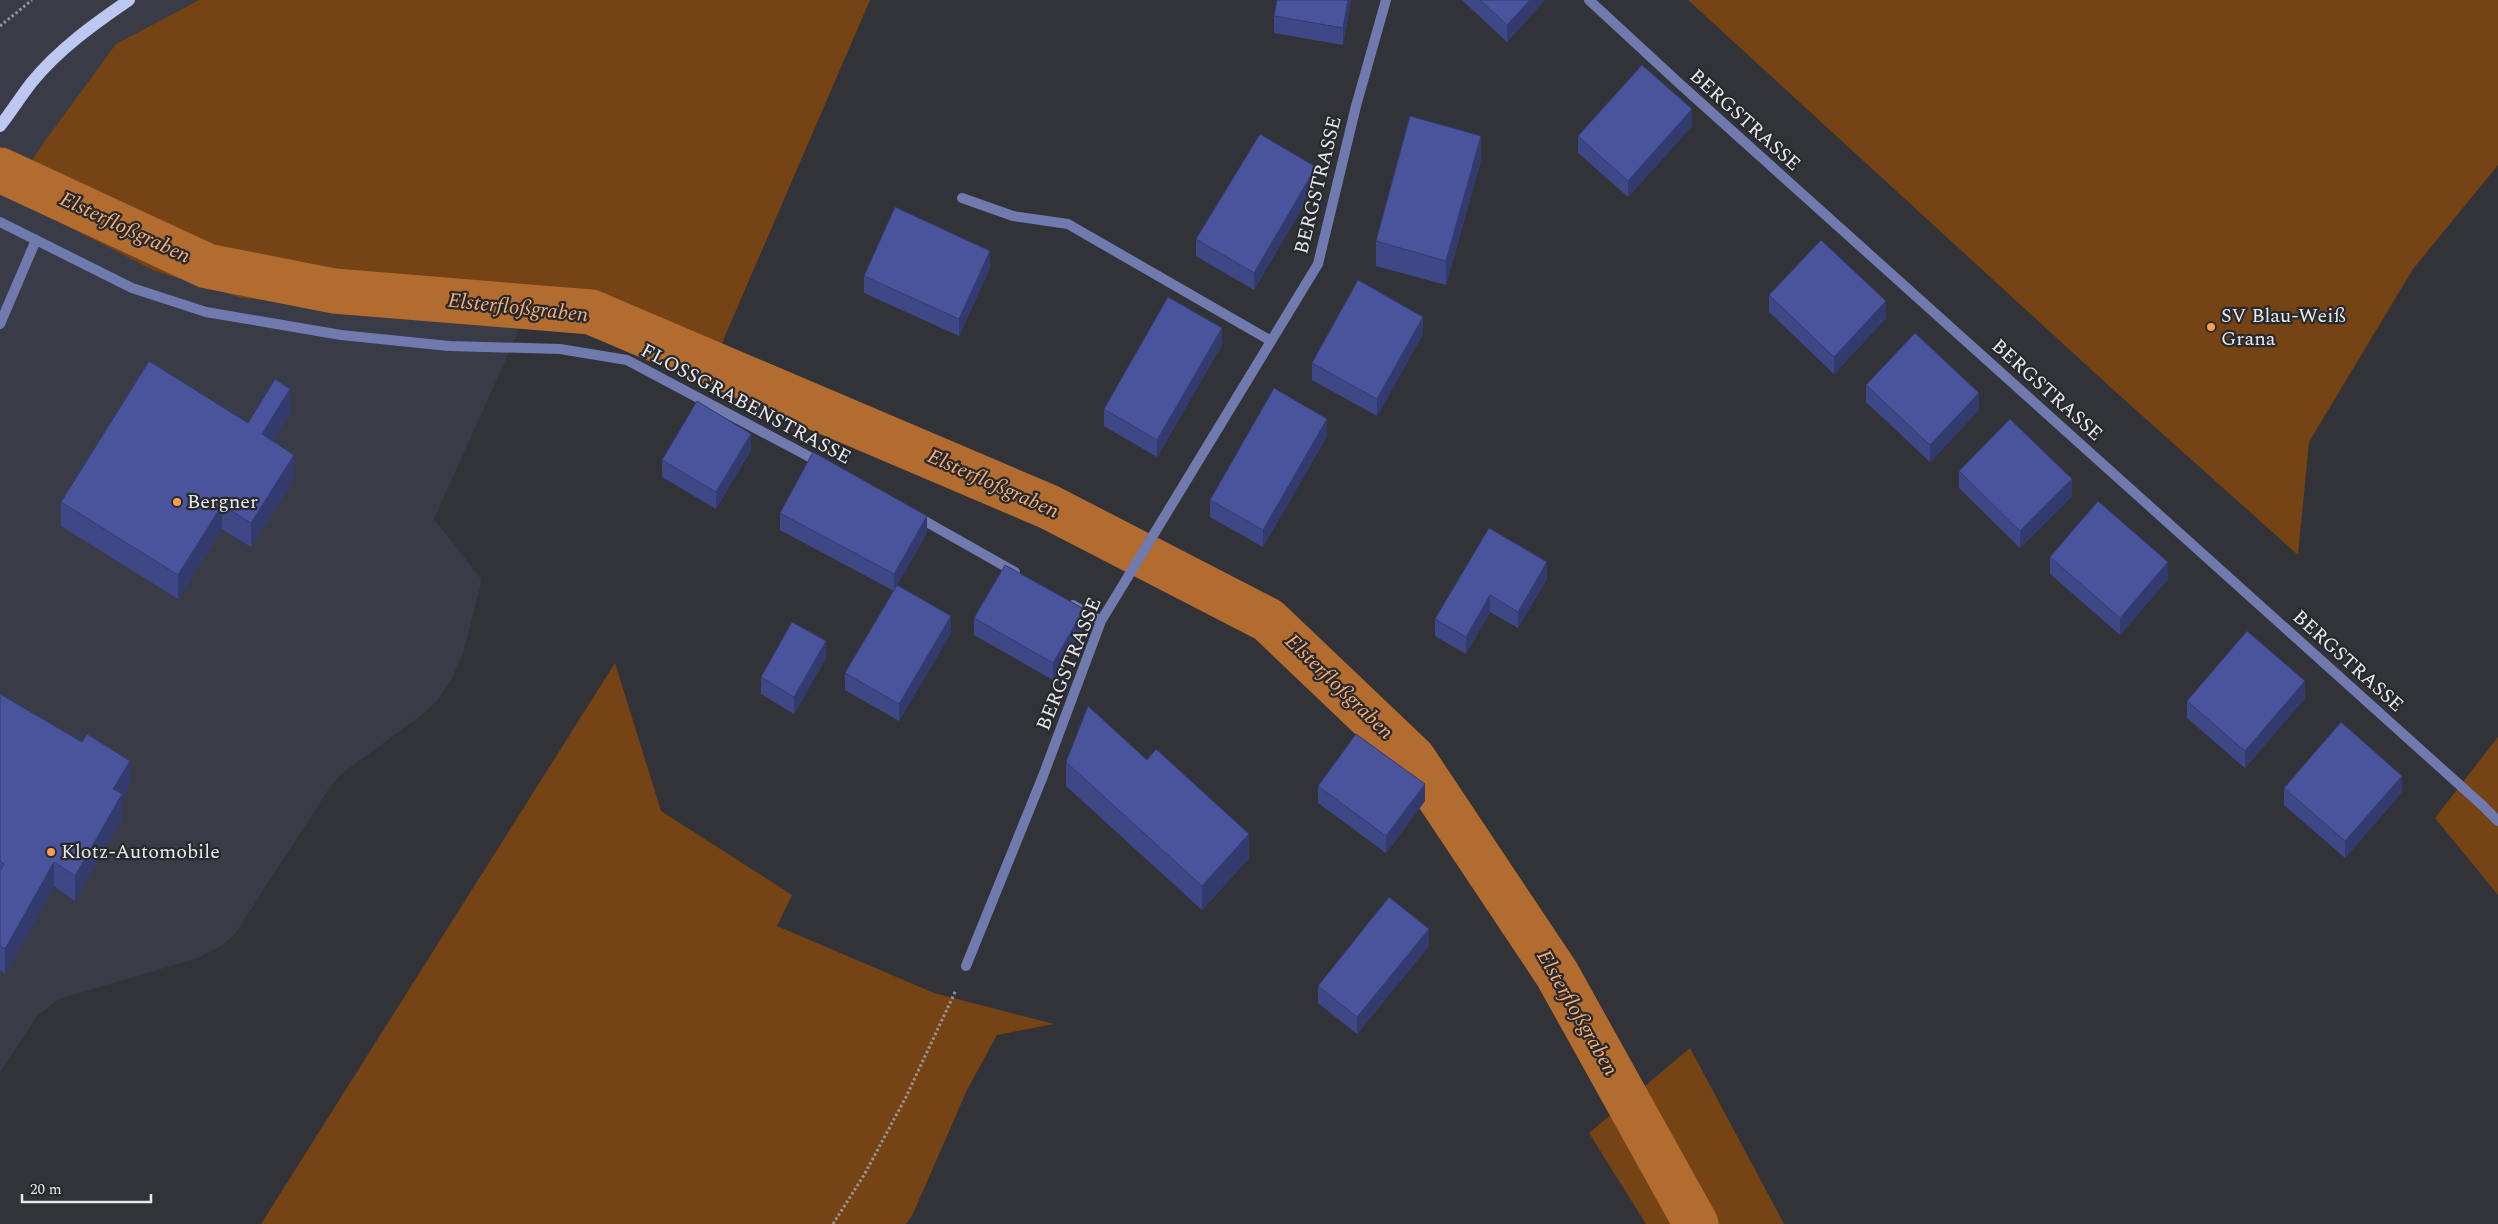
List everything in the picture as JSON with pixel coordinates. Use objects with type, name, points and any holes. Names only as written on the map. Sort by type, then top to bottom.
[{"type":"main road","points":[[0,125],[32,82],[62,50],[94,24],[129,0]]},
{"type":"street","name":"BERGSTRASSE","points":[[966,966],[1043,776],[1102,620],[1152,534],[1318,264],[1356,106],[1386,0]]},
{"type":"street","name":"BERGSTRASSE","points":[[1589,0],[1688,92],[2498,821]]},
{"type":"street","points":[[962,198],[1013,216],[1068,224],[1271,341]]},
{"type":"street","name":"FLOSSGRABENSTRASSE","points":[[0,222],[132,288],[206,312],[340,335],[449,346],[560,349],[627,360],[829,467]]},
{"type":"street","points":[[0,324],[36,240]]},
{"type":"street","points":[[906,510],[1025,577]]},
{"type":"street","points":[[1067,601],[1102,620]]},
{"type":"path","points":[[0,26],[32,0]]},
{"type":"path","points":[[833,1224],[864,1175],[906,1097],[966,966]]},
{"type":"shaded area","points":[[0,0],[199,0],[116,44],[242,298],[524,319],[434,519],[481,579],[463,653],[451,680],[438,700],[423,714],[340,775],[330,787],[235,934],[223,945],[198,958],[59,999],[37,1016],[0,1073]]},
{"type":"shaded area","points":[[199,0],[870,0],[709,373],[604,329],[524,319],[242,298],[155,271],[8,196],[45,141],[116,44]]},
{"type":"shaded area","name":"SV Blau-Weiß Grana","points":[[1688,0],[2498,0],[2498,165],[2413,269],[2309,442],[2298,555],[2108,385]]},
{"type":"shaded area","points":[[615,663],[661,811],[792,895],[777,926],[934,993],[1054,1024],[997,1035],[967,1090],[912,1216],[906,1224],[261,1224]]},
{"type":"shaded area","points":[[2498,737],[2498,895],[2435,818]]},
{"type":"shaded area","points":[[1690,1048],[1784,1224],[1646,1224],[1589,1133]]},
{"type":"building","points":[[1277,0],[1348,0],[1343,28],[1274,16]]},
{"type":"building","points":[[1480,0],[1530,0],[1507,25]]},
{"type":"building","points":[[1642,65],[1692,109],[1628,181],[1578,136]]},
{"type":"building","points":[[1410,116],[1481,136],[1446,261],[1376,241]]},
{"type":"building","points":[[1260,134],[1316,167],[1254,273],[1196,239]]},
{"type":"building","points":[[895,207],[990,251],[959,319],[864,276]]},
{"type":"building","points":[[1821,240],[1886,301],[1834,357],[1769,295]]},
{"type":"building","points":[[1358,280],[1423,317],[1377,399],[1312,363]]},
{"type":"building","points":[[1168,297],[1222,328],[1157,440],[1104,409]]},
{"type":"building","points":[[1915,333],[1979,393],[1930,445],[1866,385]]},
{"type":"building","name":"Bergner","points":[[149,361],[248,423],[275,379],[290,389],[262,434],[294,455],[251,523],[222,505],[178,575],[61,502]]},
{"type":"building","points":[[1274,388],[1327,419],[1263,530],[1210,500]]},
{"type":"building","points":[[697,401],[751,434],[716,492],[662,460]]},
{"type":"building","points":[[2010,419],[2072,479],[2020,531],[1959,471]]},
{"type":"building","points":[[813,452],[927,516],[894,574],[780,513]]},
{"type":"building","points":[[2098,501],[2168,562],[2120,618],[2050,557]]},
{"type":"building","points":[[1489,528],[1547,562],[1518,612],[1490,595],[1466,637],[1435,619]]},
{"type":"building","points":[[1005,565],[1084,609],[1053,663],[974,618]]},
{"type":"building","points":[[897,585],[951,616],[899,704],[845,673]]},
{"type":"building","points":[[792,622],[826,641],[794,697],[761,677]]},
{"type":"building","points":[[2247,631],[2305,681],[2245,751],[2187,701]]},
{"type":"building","name":"Klotz-Automobile","points":[[0,694],[82,742],[87,734],[130,761],[113,789],[122,794],[75,876],[54,862],[5,949],[0,946],[0,871],[4,864],[0,861]]},
{"type":"building","points":[[1088,706],[1147,760],[1156,749],[1249,834],[1202,886],[1066,762]]},
{"type":"building","points":[[2341,722],[2402,776],[2345,841],[2284,788]]},
{"type":"building","points":[[1356,734],[1425,784],[1386,836],[1318,786]]},
{"type":"building","points":[[1389,897],[1429,929],[1357,1017],[1318,986]]},
{"type":"waterway","name":"Elsterfloßgraben","points":[[0,170],[207,266],[334,291],[591,312],[1049,507],[1268,620],[1413,758],[1557,974],[1696,1224]]},
{"type":"place","name":"SV Blau-Weiß Grana","points":[[2211,327]]},
{"type":"place","name":"Bergner","points":[[177,502]]},
{"type":"place","name":"Klotz-Automobile","points":[[51,852]]}]
